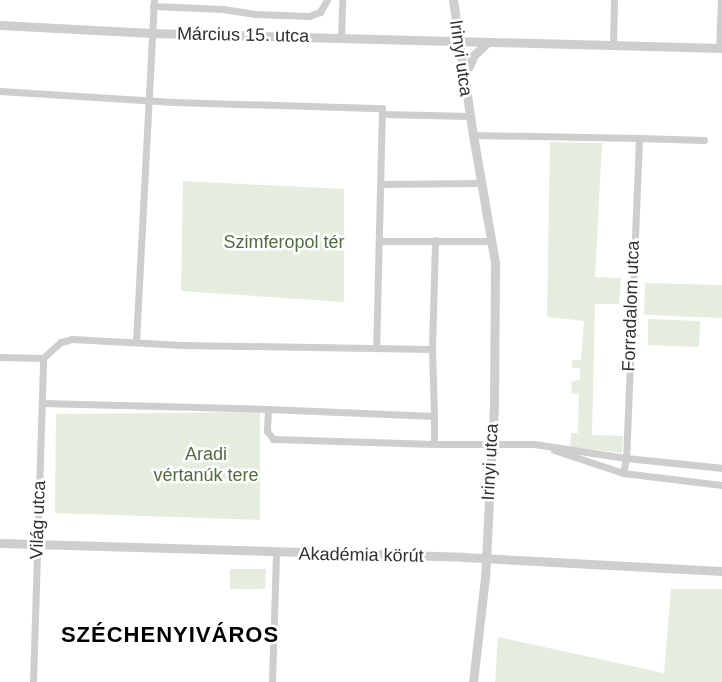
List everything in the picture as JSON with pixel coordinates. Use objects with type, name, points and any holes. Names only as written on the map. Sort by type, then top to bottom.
[{"type":"street","points":[[136,342],[153,3],[223,9],[255,14],[309,16],[320,12],[327,0]]},
{"type":"street","points":[[341,37],[342,0]]},
{"type":"street","name":"Irinyi utca","points":[[453,0],[480,183],[495,262],[496,316],[492,445],[486,558],[473,682]]},
{"type":"street","points":[[612,45],[614,0]]},
{"type":"street","name":"Március 15. utca","points":[[0,25],[152,34],[341,37],[721,48],[721,0]]},
{"type":"street","points":[[464,78],[474,55],[487,42]]},
{"type":"street","points":[[0,91],[149,101],[382,108],[376,348]]},
{"type":"street","name":"Irinyi utca","points":[[382,114],[470,116]]},
{"type":"street","points":[[473,135],[704,140]]},
{"type":"street","name":"Forradalom utca","points":[[623,473],[626,458],[639,138]]},
{"type":"street","points":[[381,184],[480,183]]},
{"type":"street","points":[[434,444],[432,349],[436,240]]},
{"type":"street","points":[[379,241],[491,241]]},
{"type":"street","points":[[0,357],[43,358],[61,342],[72,340],[432,349]]},
{"type":"street","name":"Világ utca","points":[[33,682],[43,358]]},
{"type":"street","points":[[42,404],[268,409],[434,416]]},
{"type":"street","points":[[268,409],[267,431],[273,439],[434,444],[534,444],[626,458],[722,468]]},
{"type":"street","points":[[534,444],[623,473],[722,485]]},
{"type":"street","name":"Akadémia körút","points":[[0,542],[486,558],[722,571]]},
{"type":"street","points":[[272,682],[276,552]]},
{"type":"green space","points":[[550,142],[602,143],[595,277],[621,278],[619,304],[595,304],[592,435],[623,436],[622,453],[570,447],[571,433],[578,433],[579,394],[571,393],[572,381],[580,380],[580,368],[572,368],[572,360],[581,360],[584,321],[547,317]]},
{"type":"green space","name":"Szimferopol tér","points":[[183,181],[344,189],[344,302],[181,291]]},
{"type":"green space","points":[[645,283],[722,285],[722,318],[644,315]]},
{"type":"green space","points":[[648,319],[700,321],[699,347],[648,345]]},
{"type":"green space","name":"Aradi vértanúk tere","points":[[260,412],[260,520],[55,513],[56,414]]},
{"type":"green space","points":[[230,569],[266,569],[265,589],[230,589]]},
{"type":"green space","points":[[671,589],[722,589],[722,682],[495,682],[498,637],[664,673]]},
{"type":"district","name":"SZÉCHENYIVÁROS","points":[[170,635]]}]
